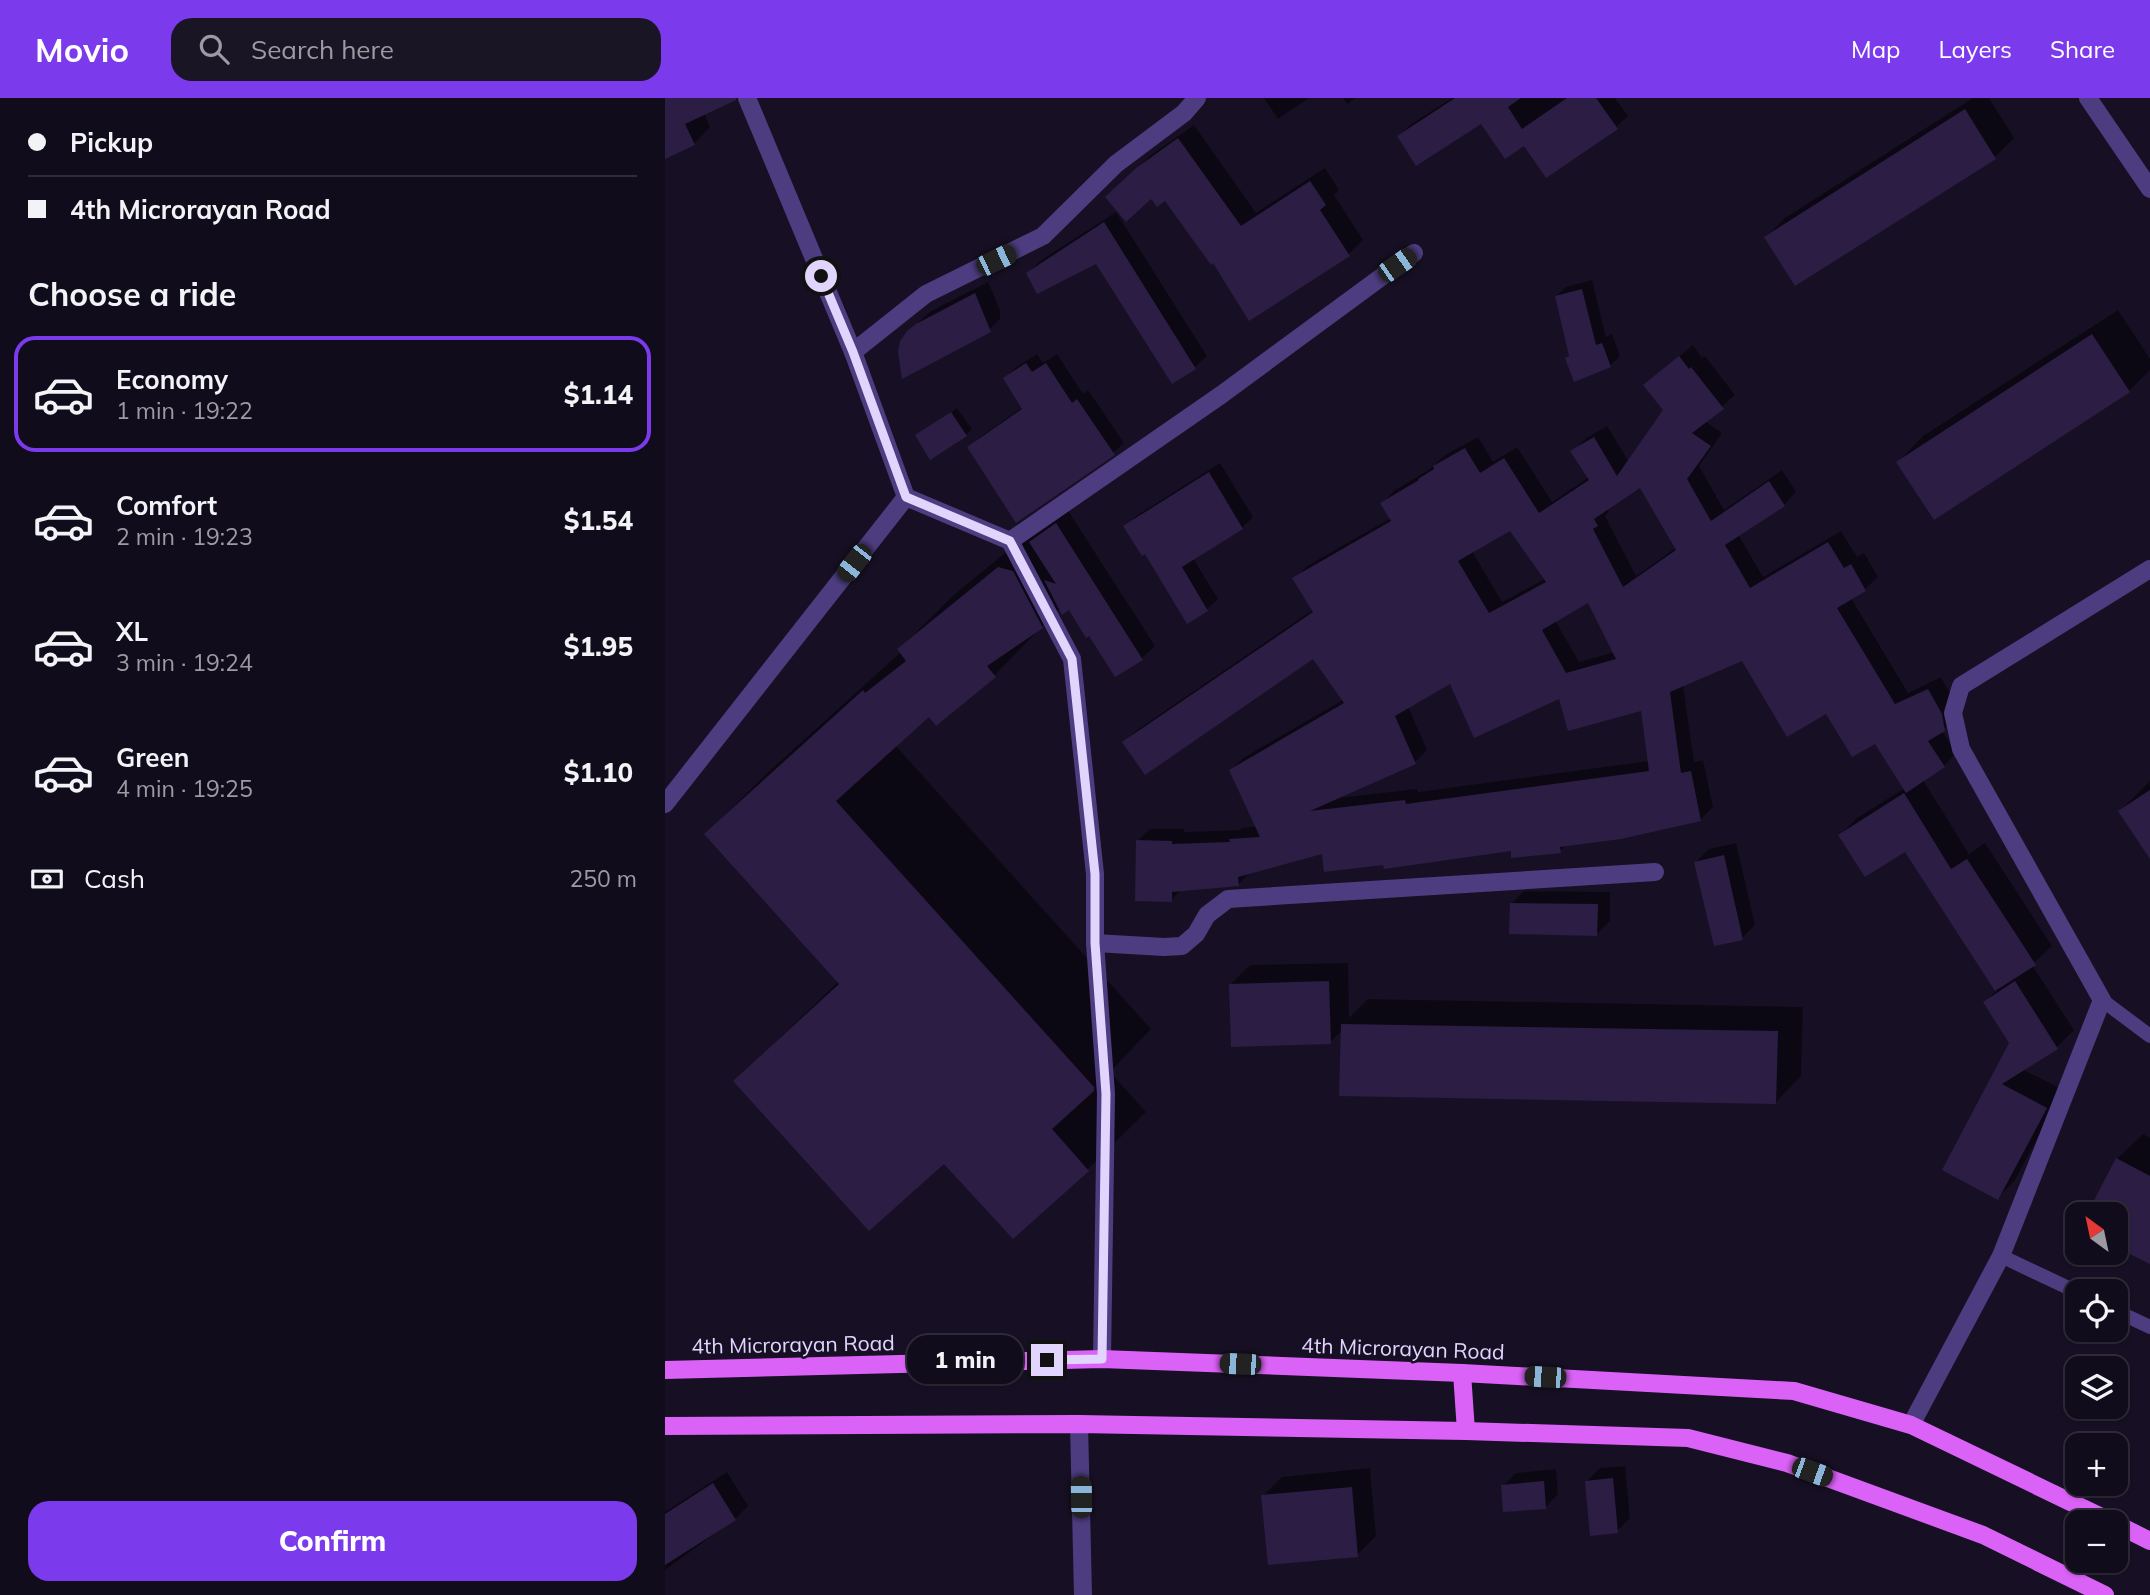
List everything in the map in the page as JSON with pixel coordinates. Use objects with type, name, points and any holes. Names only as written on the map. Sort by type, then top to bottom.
[{"type":"main road","name":"4th Microrayan Road","points":[[665,1370],[1102,1359],[1462,1373],[1794,1391],[1911,1425],[2087,1510]]},
{"type":"main road","points":[[1462,1373],[1466,1431]]},
{"type":"main road","points":[[665,1426],[1079,1424],[1688,1438],[1787,1463],[1983,1535],[2105,1595]]},
{"type":"main road","name":"4th Microrayan Road","points":[[2128,1530],[2150,1541]]},
{"type":"street","points":[[747,98],[853,352],[906,497],[1010,541],[1072,659],[1095,874],[1095,943],[1106,1094],[1102,1359]]},
{"type":"street","points":[[853,352],[926,294],[1043,236],[1116,164],[1184,113],[1197,98]]},
{"type":"street","points":[[2088,98],[2150,189]]},
{"type":"street","points":[[1010,541],[1221,395],[1414,253]]},
{"type":"street","points":[[665,804],[906,497]]},
{"type":"street","points":[[1911,1425],[2001,1256],[2102,1000],[1961,749],[1953,713],[1961,686],[2150,569]]},
{"type":"street","points":[[1095,943],[1182,946],[1196,934],[1207,915],[1228,899],[1655,872]]},
{"type":"street","points":[[1079,1424],[1083,1595]]},
{"type":"lane","points":[[2102,1000],[2148,1031]]},
{"type":"lane","points":[[2001,1256],[2065,1286]]},
{"type":"lane","points":[[2128,1317],[2150,1327]]},
{"type":"building","points":[[665,98],[736,100],[685,124],[695,145],[665,159]]},
{"type":"building","points":[[1455,98],[1521,98],[1508,107],[1522,129],[1567,98],[1596,98],[1618,129],[1546,178],[1524,146],[1505,159],[1481,124],[1416,166],[1397,136]]},
{"type":"building","points":[[1965,109],[1996,159],[1795,286],[1764,237]]},
{"type":"building","points":[[1178,138],[1241,226],[1310,181],[1326,205],[1320,210],[1350,256],[1249,321],[1213,263],[1211,265],[1165,201],[1157,207],[1151,199],[1126,222],[1105,197],[1135,169]]},
{"type":"building","points":[[1104,222],[1196,369],[1172,384],[1096,264],[1037,294],[1026,273]]},
{"type":"building","points":[[1582,289],[1596,345],[1602,343],[1611,367],[1574,382],[1565,358],[1569,356],[1555,296]]},
{"type":"building","points":[[975,293],[991,332],[902,379],[898,352],[900,341],[907,331]]},
{"type":"building","points":[[2092,334],[2130,392],[1934,520],[1896,462]]},
{"type":"building","points":[[1679,356],[1724,409],[1692,433],[1711,446],[1687,479],[1711,521],[1769,481],[1785,506],[1725,545],[1750,588],[1828,542],[1844,568],[1851,564],[1866,591],[1837,608],[1895,704],[1928,689],[1942,714],[1945,731],[1928,741],[1945,767],[1906,793],[1875,744],[1852,757],[1826,714],[1787,737],[1742,661],[1670,692],[1681,773],[1691,771],[1701,821],[1621,839],[1560,847],[1561,853],[1511,858],[1511,851],[1384,869],[1383,865],[1324,872],[1322,854],[1238,877],[1239,886],[1172,892],[1172,902],[1135,901],[1136,840],[1172,841],[1172,844],[1230,842],[1229,839],[1260,837],[1229,770],[1344,703],[1313,659],[1145,775],[1122,742],[1313,612],[1292,578],[1391,521],[1380,503],[1419,480],[1434,469],[1433,466],[1465,448],[1480,473],[1504,458],[1539,513],[1589,480],[1570,451],[1594,437],[1617,476],[1663,410],[1643,385]],"holes":[[[1640,488],[1676,550],[1623,587],[1593,529],[1598,526],[1594,519]],[[1510,531],[1546,582],[1489,613],[1458,561]],[[1588,603],[1616,659],[1566,673],[1542,630]],[[1450,684],[1474,738],[1559,699],[1568,731],[1641,711],[1649,771],[1406,804],[1405,800],[1310,811],[1416,764],[1395,716]]]},
{"type":"building","points":[[1026,363],[1032,372],[1046,363],[1072,403],[1077,399],[1115,455],[1016,523],[967,447],[1022,409],[1003,378]]},
{"type":"building","points":[[951,412],[967,436],[930,460],[915,435]]},
{"type":"building","points":[[1209,472],[1243,529],[1182,567],[1208,611],[1187,624],[1145,554],[1142,556],[1123,526]]},
{"type":"building","points":[[1056,523],[1143,660],[1115,677],[1069,610],[1062,615],[1044,580],[1056,584],[1029,542]]},
{"type":"building","points":[[998,567],[1013,571],[1043,628],[987,666],[996,677],[936,726],[929,717],[836,801],[1094,1087],[1094,1091],[1052,1129],[1089,1171],[1013,1239],[944,1164],[869,1231],[733,1081],[839,984],[704,834],[863,690],[865,693],[906,661],[897,649]]},
{"type":"building","points":[[2150,790],[2150,859],[2118,811]]},
{"type":"building","points":[[1904,793],[1951,869],[1967,859],[2036,965],[1995,991],[1905,852],[1865,877],[1838,835]]},
{"type":"building","points":[[1724,855],[1743,940],[1714,946],[1694,862]]},
{"type":"building","points":[[1510,903],[1598,904],[1597,936],[1509,934]]},
{"type":"building","points":[[1329,981],[1331,1044],[1231,1047],[1229,984]]},
{"type":"building","points":[[2015,981],[2058,1049],[2002,1084],[2047,1108],[1998,1200],[1942,1170],[2009,1043],[1983,1002]]},
{"type":"building","points":[[1341,1024],[1778,1031],[1776,1104],[1339,1096]]},
{"type":"building","points":[[2116,1158],[2150,1176],[2150,1264],[2128,1253],[2128,1202],[2093,1202]]},
{"type":"building","points":[[1613,1478],[1618,1533],[1590,1536],[1585,1481]]},
{"type":"building","points":[[1544,1481],[1546,1509],[1503,1512],[1501,1485]]},
{"type":"building","points":[[713,1483],[736,1520],[665,1565],[665,1514]]},
{"type":"building","points":[[1352,1487],[1358,1557],[1268,1565],[1261,1495]]},
{"type":"route","points":[[821,276],[853,352],[906,497],[1010,541],[1072,659],[1095,874],[1095,943],[1106,1094],[1102,1359],[1047,1360]]}]
